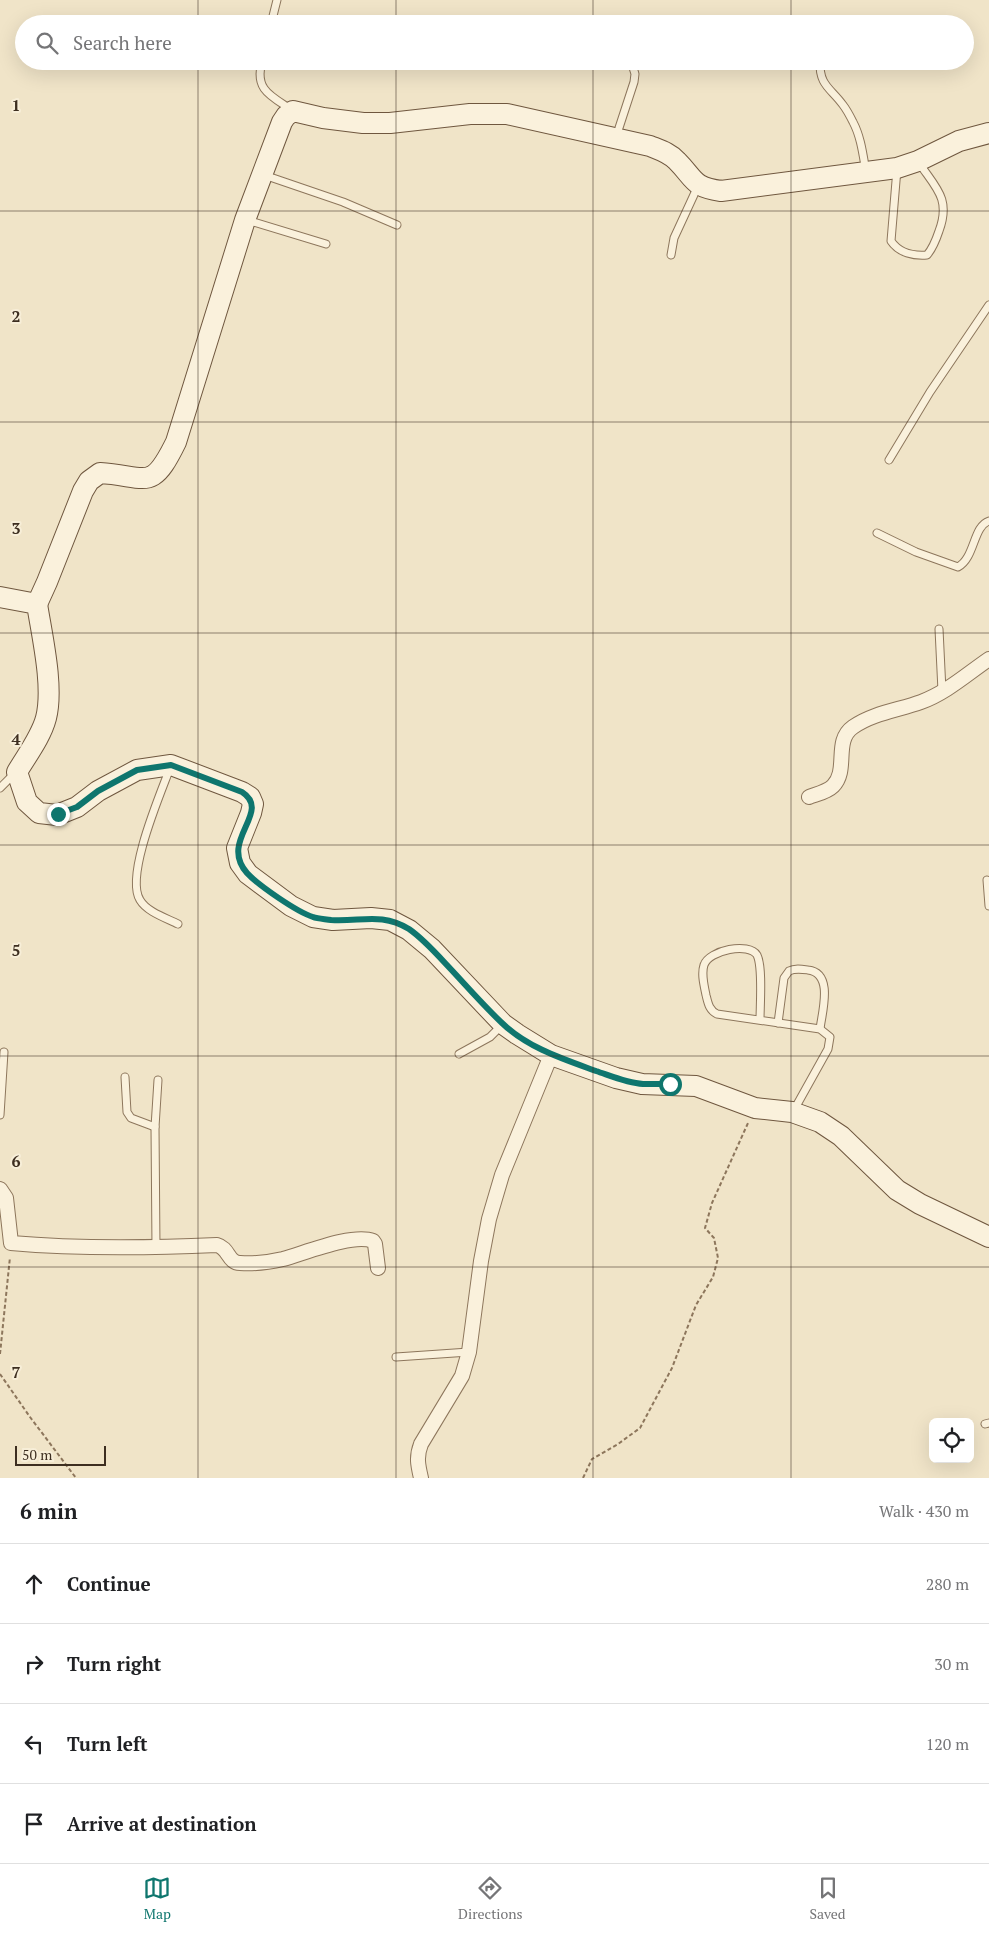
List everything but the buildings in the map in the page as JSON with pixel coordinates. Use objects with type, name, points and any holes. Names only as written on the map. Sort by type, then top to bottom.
[{"type":"street","points":[[989,133],[959,141],[918,161],[897,168],[721,191],[698,186],[668,153],[650,146],[507,114],[470,114],[372,123],[324,118],[293,112],[286,116],[261,174],[245,220],[176,442],[166,462],[156,475],[142,479],[100,472],[89,481],[37,604],[46,664],[49,704],[42,728],[17,772],[28,802],[39,813],[58,814],[77,807],[98,791],[137,770],[171,765],[242,792],[250,797],[253,804],[237,848],[240,863],[248,874],[291,906],[313,917],[333,920],[371,918],[390,920],[409,930],[432,949],[503,1024],[551,1055],[616,1078],[642,1084],[696,1086],[755,1108],[792,1112],[820,1122],[840,1136],[897,1190],[920,1204],[989,1237]]},
{"type":"street","points":[[0,597],[37,604]]},
{"type":"street","points":[[809,797],[828,789],[838,779],[842,740],[854,726],[884,713],[923,702],[942,692],[989,660]]},
{"type":"street","points":[[421,1478],[417,1463],[417,1453],[462,1376],[469,1352],[481,1261],[489,1219],[506,1166],[551,1055]]},
{"type":"street","points":[[0,1190],[6,1198],[11,1243],[156,1248],[217,1246],[224,1248],[233,1261],[240,1263],[281,1260],[346,1241],[367,1238],[375,1244],[378,1268]]},
{"type":"lane","points":[[273,15],[277,0]]},
{"type":"lane","points":[[260,70],[260,83],[265,90],[293,112]]},
{"type":"lane","points":[[615,139],[634,82],[634,70]]},
{"type":"lane","points":[[820,70],[826,87],[843,104],[854,124],[862,148],[866,172]]},
{"type":"lane","points":[[897,168],[891,241],[896,248],[905,252],[919,256],[927,255],[934,248],[945,206],[941,195],[918,161]]},
{"type":"lane","points":[[261,174],[342,202],[397,225]]},
{"type":"lane","points":[[671,255],[674,238],[698,186]]},
{"type":"lane","points":[[245,220],[326,244]]},
{"type":"lane","points":[[889,460],[930,392],[989,305]]},
{"type":"lane","points":[[878,533],[916,552],[958,567],[968,557],[981,527],[989,522]]},
{"type":"lane","points":[[938,629],[942,692]]},
{"type":"lane","points":[[171,765],[138,863],[135,887],[140,900],[147,908],[178,924]]},
{"type":"lane","points":[[0,788],[17,772]]},
{"type":"lane","points":[[987,880],[989,906]]},
{"type":"lane","points":[[760,1020],[761,984],[756,954],[752,950],[745,949],[722,950],[710,956],[704,966],[703,977],[709,1007],[712,1012],[716,1014],[820,1029],[830,1037],[830,1043],[792,1112]]},
{"type":"lane","points":[[778,1023],[784,978],[789,971],[794,969],[812,971],[819,974],[824,990],[820,1029]]},
{"type":"lane","points":[[459,1054],[490,1037],[503,1024]]},
{"type":"lane","points":[[0,1115],[4,1052]]},
{"type":"lane","points":[[125,1077],[127,1112],[131,1118],[155,1127]]},
{"type":"lane","points":[[156,1248],[155,1127],[158,1080]]},
{"type":"lane","points":[[396,1357],[469,1352]]},
{"type":"path","points":[[583,1478],[592,1459],[618,1444],[640,1428],[672,1368],[696,1305],[713,1277],[718,1258],[714,1238],[705,1228],[712,1203],[755,1108]]},
{"type":"path","points":[[0,1354],[11,1243]]},
{"type":"path","points":[[0,1374],[76,1478]]},
{"type":"route","points":[[58,814],[77,807],[98,791],[137,770],[171,765],[242,792],[250,797],[253,804],[237,848],[240,863],[248,874],[291,906],[313,917],[333,920],[371,918],[390,920],[409,930],[432,949],[503,1024],[551,1055],[616,1078],[642,1084],[670,1084]]}]
